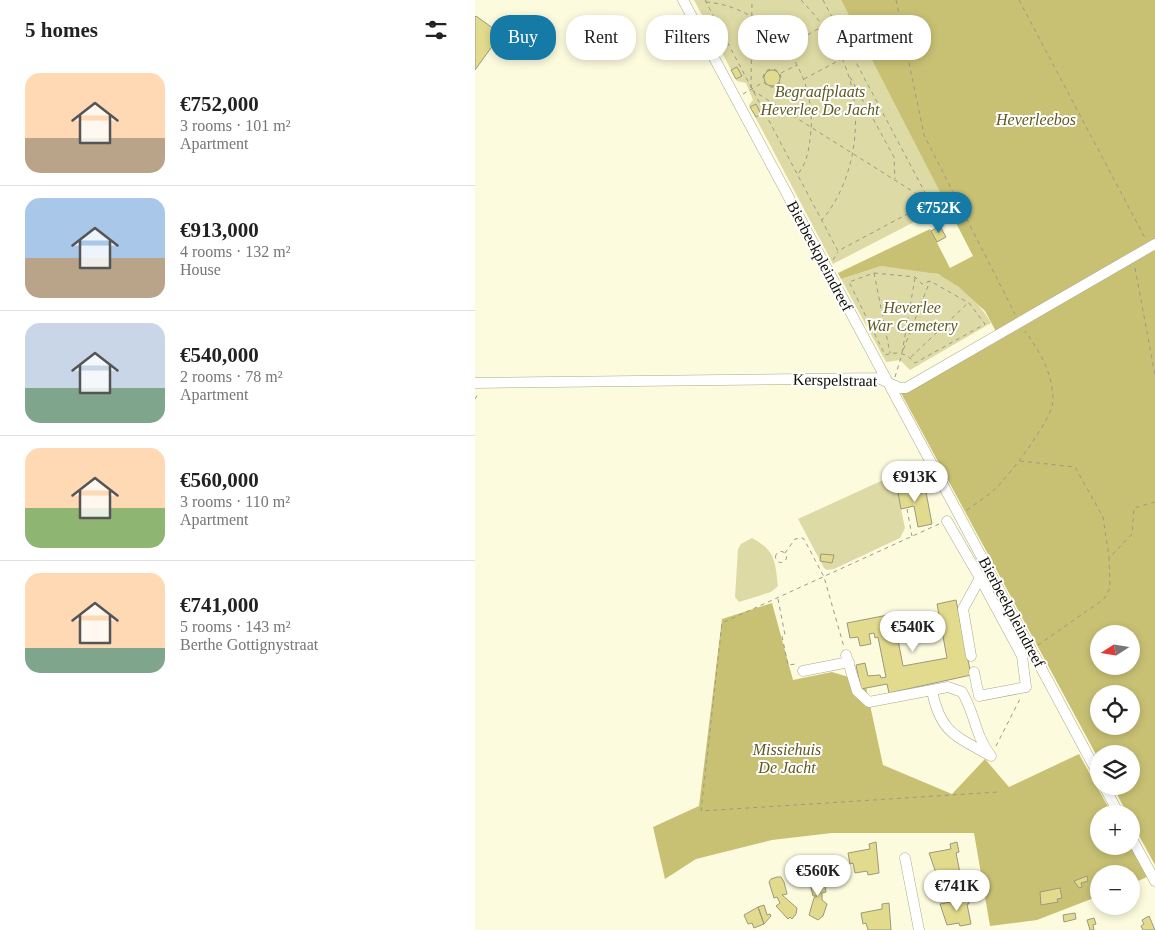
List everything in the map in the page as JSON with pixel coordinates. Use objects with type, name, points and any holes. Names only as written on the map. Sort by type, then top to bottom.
[{"type":"street","name":"Bierbeekpleindreef","points":[[683,0],[890,382],[1090,759]]},
{"type":"street","name":"Kerspelstraat","points":[[475,383],[877,378],[890,382],[899,388],[906,388],[1152,245]]},
{"type":"street","points":[[947,521],[1022,656],[1026,687],[979,696],[974,672]]},
{"type":"street","points":[[971,656],[963,609],[980,578]]},
{"type":"street","points":[[800,667],[847,658],[857,691],[869,702],[948,687],[962,692],[971,709],[979,741],[991,756]]},
{"type":"street","points":[[932,691],[938,714],[946,728],[991,756]]},
{"type":"street","points":[[1140,854],[1155,881]]},
{"type":"street","points":[[905,858],[919,930]]},
{"type":"path","points":[[752,0],[752,15]]},
{"type":"path","points":[[801,0],[818,19]]},
{"type":"path","points":[[823,0],[830,15]]},
{"type":"path","points":[[896,0],[924,135],[1019,321],[1037,348],[1050,375],[1053,402],[1044,424],[1019,461],[995,490],[960,514]]},
{"type":"path","points":[[1019,0],[1152,245]]},
{"type":"path","points":[[705,1],[722,3],[746,15]]},
{"type":"path","points":[[705,1],[838,252],[930,202]]},
{"type":"path","points":[[751,60],[751,89]]},
{"type":"path","points":[[794,60],[803,80],[810,106],[811,127],[805,165],[797,175]]},
{"type":"path","points":[[803,80],[841,60],[893,157],[896,176],[894,180]]},
{"type":"path","points":[[854,60],[930,202]]},
{"type":"path","points":[[780,74],[797,65]]},
{"type":"path","points":[[773,69],[780,74],[781,80],[777,85],[769,86],[764,82],[764,77],[768,70],[773,69]]},
{"type":"path","points":[[822,221],[838,195],[852,153],[855,118],[848,74]]},
{"type":"path","points":[[751,89],[764,82]]},
{"type":"path","points":[[751,89],[930,202]]},
{"type":"path","points":[[1132,257],[1155,375]]},
{"type":"path","points":[[874,273],[890,354]]},
{"type":"path","points":[[874,273],[915,277],[922,284],[930,281],[969,303],[985,324],[915,363],[911,357],[902,353],[885,355],[849,282],[874,273]]},
{"type":"path","points":[[902,353],[915,277]]},
{"type":"path","points":[[890,382],[930,281]]},
{"type":"path","points":[[911,357],[969,303]]},
{"type":"path","points":[[1019,461],[1075,467],[1103,517],[1109,558],[1110,588],[1104,600],[1031,649]]},
{"type":"path","points":[[1109,558],[1132,534],[1134,508],[1155,502]]},
{"type":"path","points":[[907,509],[912,536]]},
{"type":"path","points":[[947,521],[722,623],[701,811],[998,792]]},
{"type":"path","points":[[785,553],[778,553],[776,556],[777,561],[782,563],[785,561],[787,556],[785,553],[795,539],[803,538],[823,577],[847,658]]},
{"type":"path","points":[[778,597],[788,665],[800,667]]},
{"type":"path","points":[[991,756],[1026,687]]},
{"type":"green space","name":"Begraafplaats Heverlee De Jacht","points":[[694,0],[841,0],[849,15],[818,15],[818,60],[872,60],[947,205],[833,264],[749,105],[753,100],[746,83],[737,81],[726,60],[728,60],[728,15],[702,15]]},
{"type":"green space","name":"Heverleebos","points":[[841,0],[1155,0],[1155,865],[1140,838],[1140,805],[1122,805],[1118,795],[1140,795],[1140,745],[1091,745],[901,393],[999,337],[985,311],[959,287],[938,274],[881,266],[841,279],[838,273],[930,229],[950,268],[973,256],[872,60],[931,60],[931,15],[849,15]]},
{"type":"green space","name":"Heverlee War Cemetery","points":[[881,266],[923,271],[952,281],[968,294],[991,323],[910,370],[900,360],[886,362],[841,279]]},
{"type":"green space","points":[[894,475],[905,528],[900,538],[834,569],[827,570],[824,568],[798,519]]},
{"type":"green space","points":[[752,538],[766,548],[773,558],[778,586],[771,592],[739,602],[735,597],[738,549],[741,544]]},
{"type":"green space","name":"Missiehuis De Jacht","points":[[772,603],[793,680],[832,672],[865,682],[883,765],[952,794],[985,759],[1009,787],[1079,754],[1090,774],[1090,795],[1102,795],[1107,805],[1090,805],[1090,855],[1135,855],[1147,877],[1140,880],[1140,865],[1090,865],[1090,899],[1037,920],[990,926],[974,833],[832,833],[772,840],[696,859],[665,879],[653,827],[699,806],[722,619]]},
{"type":"building","points":[[475,17],[490,26],[490,49],[475,70]]},
{"type":"building","points":[[737,67],[742,76],[736,79],[731,70]]},
{"type":"building","points":[[772,70],[778,72],[780,78],[778,84],[772,86],[766,84],[764,78],[766,72]]},
{"type":"building","points":[[756,104],[761,114],[756,117],[750,107]]},
{"type":"building","points":[[940,226],[946,237],[937,242],[931,231]]},
{"type":"building","points":[[908,479],[911,495],[926,492],[932,524],[918,527],[914,506],[901,509],[896,482]]},
{"type":"building","points":[[821,554],[834,555],[832,563],[820,561]]},
{"type":"building","points":[[956,600],[971,675],[889,693],[887,684],[861,689],[856,665],[865,663],[868,676],[880,675],[881,678],[886,677],[878,637],[875,638],[874,633],[869,634],[871,644],[860,646],[858,637],[850,638],[847,623],[893,614],[903,666],[947,658],[937,604]]},
{"type":"building","points":[[876,842],[879,873],[868,875],[867,871],[855,873],[853,863],[850,864],[848,853],[870,849],[869,844]]},
{"type":"building","points":[[957,842],[959,852],[956,853],[960,873],[949,875],[949,871],[936,873],[929,853],[951,849],[950,844]]},
{"type":"building","points":[[817,874],[824,879],[826,892],[822,893],[822,900],[827,904],[823,916],[818,920],[809,915],[814,898],[817,896],[813,896],[809,879]]},
{"type":"building","points":[[1087,876],[1088,881],[1081,883],[1082,887],[1079,888],[1074,881]]},
{"type":"building","points":[[777,877],[781,877],[784,882],[787,894],[782,895],[797,908],[796,914],[792,919],[790,917],[788,919],[776,906],[780,903],[777,897],[774,898],[769,882]]},
{"type":"building","points":[[1060,888],[1062,898],[1057,899],[1058,902],[1041,905],[1040,892]]},
{"type":"building","points":[[967,894],[971,924],[960,926],[959,923],[947,925],[940,904],[961,900],[960,895]]},
{"type":"building","points":[[889,903],[891,930],[868,930],[866,923],[863,924],[861,913],[882,909],[882,904]]},
{"type":"building","points":[[764,905],[767,915],[770,914],[771,916],[764,924],[758,907]]},
{"type":"building","points":[[758,907],[764,924],[754,928],[752,923],[748,924],[744,915]]},
{"type":"building","points":[[1075,913],[1076,919],[1064,922],[1063,915]]},
{"type":"building","points":[[1149,916],[1155,930],[1143,930],[1141,926],[1144,924],[1142,920]]},
{"type":"building","points":[[1094,918],[1096,924],[1093,925],[1094,930],[1090,930],[1087,920]]}]
